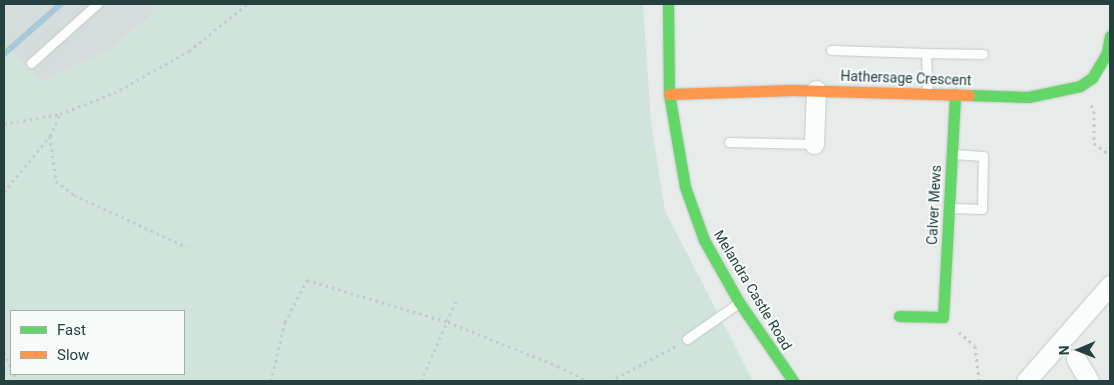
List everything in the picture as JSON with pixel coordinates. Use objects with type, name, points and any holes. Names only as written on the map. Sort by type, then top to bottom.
[{"type":"street","name":"Melandra Castle Road","points":[[668,4],[666,45],[669,94],[684,187],[704,240],[739,302],[793,381]]},
{"type":"street","points":[[1080,86],[1100,66],[1110,36]]},
{"type":"street","name":"Hathersage Crescent","points":[[669,94],[744,89],[1028,97],[1080,86]]},
{"type":"street","points":[[814,144],[816,90]]},
{"type":"street","name":"Calver Mews","points":[[943,317],[954,94]]},
{"type":"street","points":[[1026,381],[1110,285]]},
{"type":"street","points":[[899,316],[943,317]]},
{"type":"street","points":[[1076,360],[1089,381]]},
{"type":"lane","points":[[31,63],[97,4]]},
{"type":"lane","points":[[831,50],[983,54]]},
{"type":"lane","points":[[926,53],[926,94]]},
{"type":"lane","points":[[729,142],[814,144]]},
{"type":"lane","points":[[949,208],[982,210],[983,156],[952,154]]},
{"type":"lane","points":[[687,339],[739,302]]},
{"type":"path","points":[[4,124],[60,114],[114,93],[189,51],[248,4]]},
{"type":"path","points":[[1080,86],[1094,110],[1094,143],[1110,156]]},
{"type":"path","points":[[4,192],[50,136],[60,114]]},
{"type":"path","points":[[50,136],[56,181],[62,186],[74,195],[187,247]]},
{"type":"path","points":[[271,381],[285,322],[307,280],[448,322],[558,366],[587,381]]},
{"type":"path","points":[[421,381],[457,299]]},
{"type":"path","points":[[943,317],[975,346],[979,381]]},
{"type":"path","points":[[610,381],[662,356],[687,339]]},
{"type":"path","points":[[4,352],[10,365]]},
{"type":"shaded area","points":[[4,4],[159,4],[151,16],[110,50],[41,83],[4,43]]},
{"type":"shaded area","points":[[159,4],[643,4],[651,121],[665,211],[753,381],[4,381],[4,43],[41,83],[110,50],[151,16]]},
{"type":"waterway","points":[[4,54],[61,4]]},
{"type":"traffic: fast","points":[[668,4],[669,94],[685,187],[704,240],[739,302],[793,381]]},
{"type":"traffic: fast","points":[[969,95],[1028,97],[1080,86],[1092,78],[1107,53],[1110,36]]},
{"type":"traffic: fast","points":[[899,316],[943,317],[955,94]]},
{"type":"traffic: slow","points":[[669,94],[792,90],[969,95]]}]
